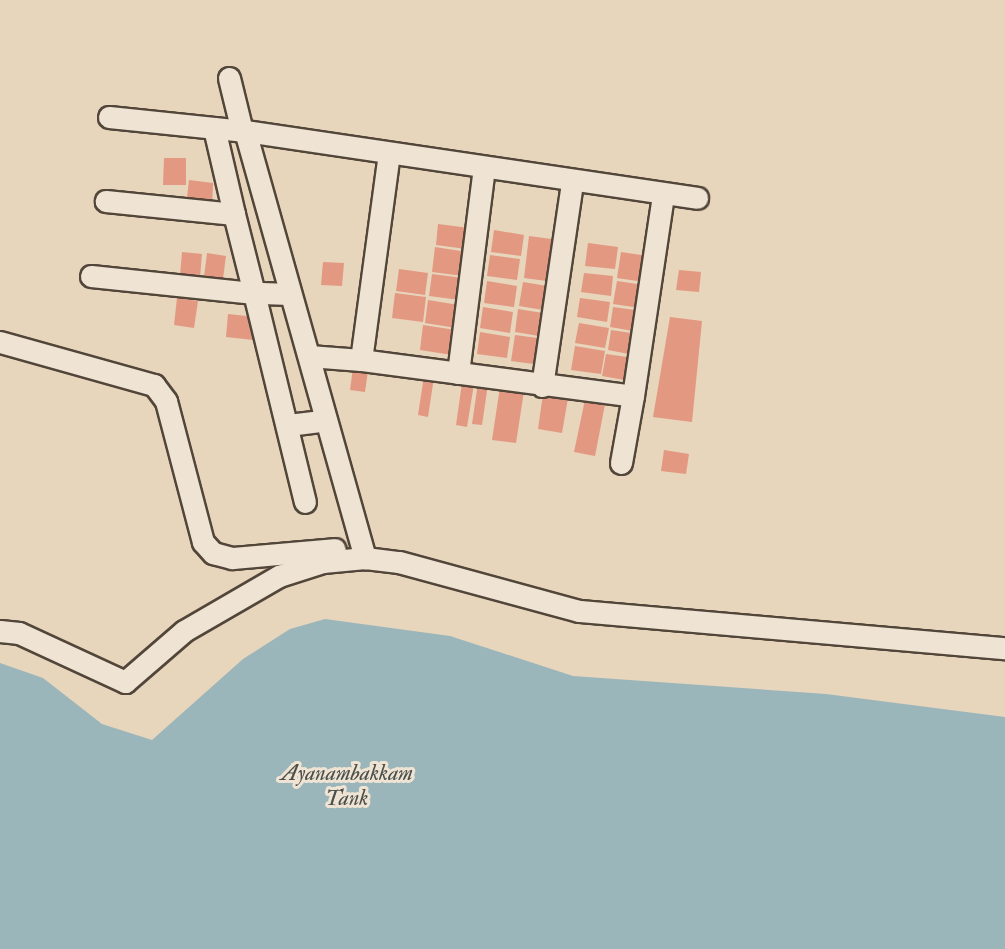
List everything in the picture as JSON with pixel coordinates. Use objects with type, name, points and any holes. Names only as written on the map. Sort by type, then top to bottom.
[{"type":"street","points":[[229,78],[363,552]]},
{"type":"street","points":[[109,117],[243,131],[572,182],[697,198]]},
{"type":"street","points":[[214,128],[305,502]]},
{"type":"street","points":[[361,360],[389,154]]},
{"type":"street","points":[[458,374],[484,168]]},
{"type":"street","points":[[542,386],[572,182]]},
{"type":"street","points":[[621,463],[663,195]]},
{"type":"street","points":[[106,201],[234,214]]},
{"type":"street","points":[[91,276],[254,293],[290,294]]},
{"type":"street","points":[[0,342],[154,385],[166,401],[203,542],[213,553],[232,558],[363,552],[579,610],[1005,648]]},
{"type":"street","points":[[309,356],[361,360],[542,386],[633,396]]},
{"type":"street","points":[[288,425],[326,420]]},
{"type":"street","points":[[0,631],[19,633],[125,682],[192,626],[279,576],[363,552]]},
{"type":"water","name":"Ayanambakkam Tank","points":[[325,619],[450,636],[573,676],[826,694],[1005,717],[1005,949],[0,949],[0,663],[43,678],[102,724],[152,740],[243,659],[290,629]]},
{"type":"building","points":[[164,158],[186,158],[186,185],[163,185]]},
{"type":"building","points":[[189,180],[213,183],[212,209],[186,206]]},
{"type":"building","points":[[438,224],[469,228],[466,249],[436,245]]},
{"type":"building","points":[[494,230],[524,235],[521,256],[491,252]]},
{"type":"building","points":[[529,236],[559,240],[554,282],[524,278]]},
{"type":"building","points":[[588,243],[618,247],[615,269],[585,266]]},
{"type":"building","points":[[435,247],[467,252],[463,276],[432,272]]},
{"type":"building","points":[[182,252],[202,254],[200,277],[180,276]]},
{"type":"building","points":[[621,252],[648,256],[644,282],[617,278]]},
{"type":"building","points":[[207,253],[226,256],[223,279],[204,277]]},
{"type":"building","points":[[490,255],[520,259],[517,280],[487,276]]},
{"type":"building","points":[[323,262],[344,263],[342,286],[321,285]]},
{"type":"building","points":[[399,269],[428,273],[425,295],[396,291]]},
{"type":"building","points":[[679,270],[701,272],[699,292],[676,290]]},
{"type":"building","points":[[584,273],[613,276],[611,296],[581,292]]},
{"type":"building","points":[[432,274],[463,278],[460,300],[429,296]]},
{"type":"building","points":[[487,281],[517,286],[514,307],[484,303]]},
{"type":"building","points":[[617,281],[644,285],[640,308],[613,304]]},
{"type":"building","points":[[523,282],[553,287],[549,311],[519,306]]},
{"type":"building","points":[[395,293],[426,297],[423,322],[392,318]]},
{"type":"building","points":[[177,298],[198,301],[194,328],[174,325]]},
{"type":"building","points":[[580,298],[610,302],[607,322],[577,317]]},
{"type":"building","points":[[428,300],[459,305],[456,328],[425,323]]},
{"type":"building","points":[[483,307],[513,312],[510,333],[480,328]]},
{"type":"building","points":[[613,307],[642,311],[639,332],[610,327]]},
{"type":"building","points":[[518,309],[549,314],[545,337],[515,332]]},
{"type":"building","points":[[228,314],[257,317],[254,340],[226,337]]},
{"type":"building","points":[[670,317],[702,321],[692,422],[653,417]]},
{"type":"building","points":[[579,323],[609,328],[605,348],[575,343]]},
{"type":"building","points":[[423,325],[456,330],[452,355],[420,350]]},
{"type":"building","points":[[611,330],[638,334],[634,355],[608,350]]},
{"type":"building","points":[[480,332],[510,337],[507,358],[477,354]]},
{"type":"building","points":[[515,335],[545,339],[541,365],[511,361]]},
{"type":"building","points":[[575,346],[605,351],[601,374],[571,370]]},
{"type":"building","points":[[606,354],[634,358],[630,381],[602,376]]},
{"type":"building","points":[[353,368],[368,371],[365,392],[350,390]]},
{"type":"building","points":[[424,376],[434,377],[428,417],[418,415]]},
{"type":"building","points":[[462,383],[474,384],[467,427],[456,425]]},
{"type":"building","points":[[478,383],[488,384],[482,425],[472,424]]},
{"type":"building","points":[[500,387],[524,391],[516,443],[492,440]]},
{"type":"building","points":[[543,394],[568,398],[562,433],[538,429]]},
{"type":"building","points":[[586,395],[606,399],[595,456],[574,452]]},
{"type":"building","points":[[664,450],[689,454],[686,474],[661,471]]}]
